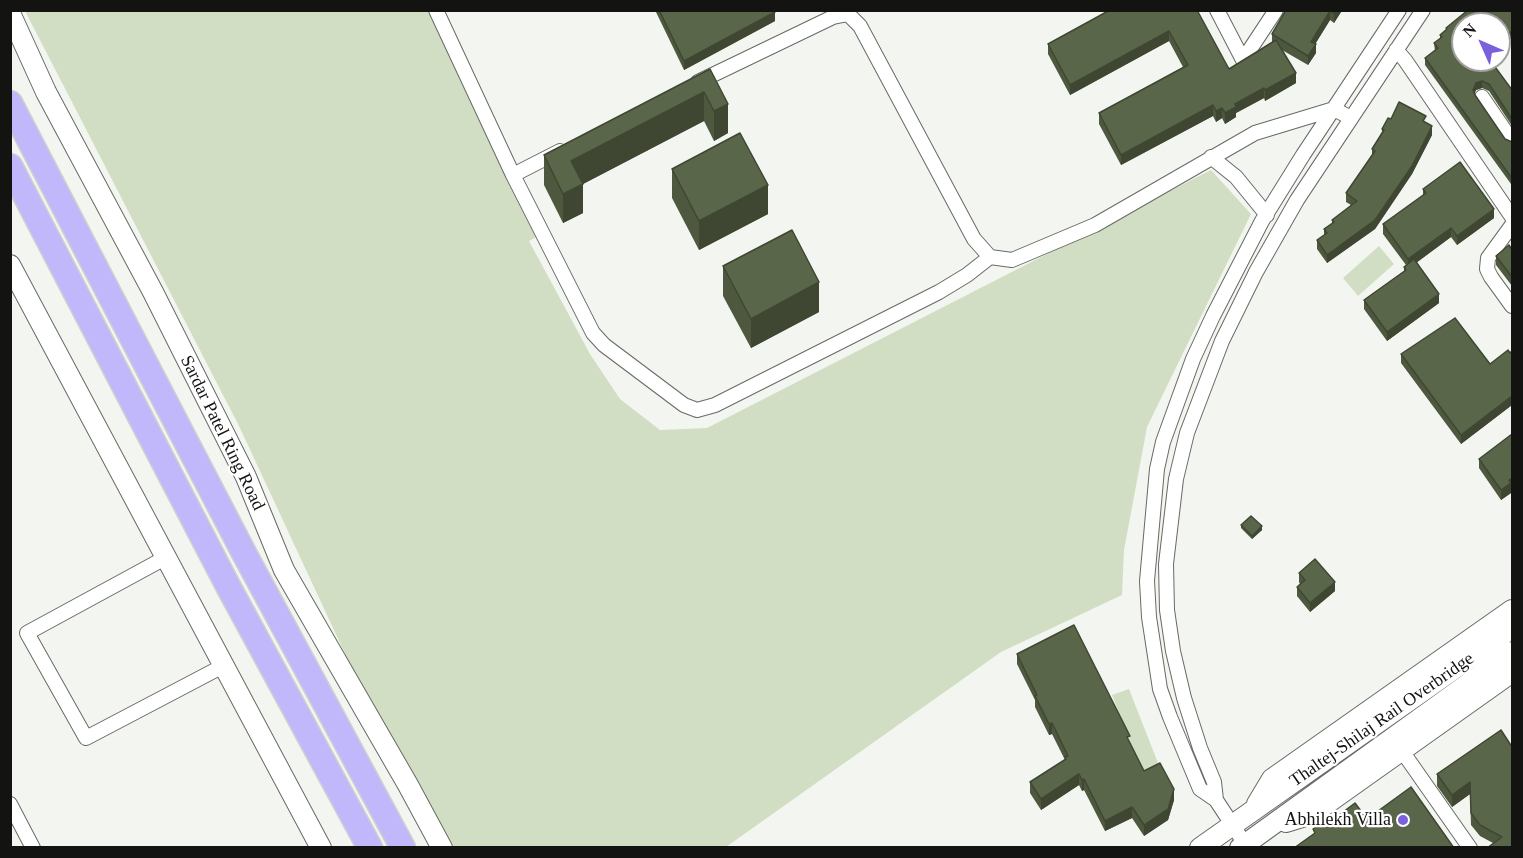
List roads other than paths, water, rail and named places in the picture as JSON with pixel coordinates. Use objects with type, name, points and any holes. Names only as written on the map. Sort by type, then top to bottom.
[{"type":"highway","name":"Sardar Patel Ring Road","points":[[10,104],[245,555],[403,848]]},
{"type":"highway","points":[[10,166],[228,586],[370,848]]},
{"type":"street","points":[[436,10],[513,175],[593,333],[604,345],[684,405],[697,410],[715,405],[939,292],[967,275],[990,257]]},
{"type":"street","points":[[1217,10],[1243,60],[1276,10]]},
{"type":"street","points":[[1243,846],[1216,800],[1200,789],[1170,717],[1158,679],[1149,617],[1148,581],[1157,469],[1163,442],[1193,359],[1213,316],[1267,214],[1399,10]]},
{"type":"street","points":[[1216,800],[1214,782],[1184,698],[1173,651],[1167,610],[1166,564],[1176,478],[1187,433],[1201,393],[1238,306],[1297,200],[1423,10]]},
{"type":"street","name":"Sardar Patel Ring Road","points":[[10,13],[46,92],[153,292],[246,477],[284,570],[442,848]]},
{"type":"street","points":[[685,89],[833,17],[848,14],[860,26],[974,239],[990,257],[1012,260],[1095,225],[1255,133],[1334,109],[1351,118]]},
{"type":"street","points":[[1396,50],[1406,60],[1512,217]]},
{"type":"street","points":[[1482,97],[1512,141]]},
{"type":"street","points":[[513,175],[578,142]]},
{"type":"street","points":[[1211,157],[1236,177],[1267,214]]},
{"type":"street","points":[[1512,225],[1488,258],[1487,269],[1512,306]]},
{"type":"street","points":[[10,265],[321,848]]},
{"type":"street","points":[[165,558],[27,633],[33,644],[86,738],[225,665]]},
{"type":"street","points":[[1252,811],[1272,779],[1512,610]]},
{"type":"street","name":"Thaltej-Shilaj Rail Overbridge","points":[[1200,848],[1512,628]]},
{"type":"street","name":"Thaltej-Shilaj Rail Overbridge","points":[[1243,846],[1512,652]]},
{"type":"street","points":[[1266,829],[1312,813],[1512,672]]},
{"type":"street","points":[[1402,751],[1470,848]]},
{"type":"street","points":[[10,804],[33,848]]},
{"type":"place","name":"Abhilekh Villa","points":[[1403,820]]}]
